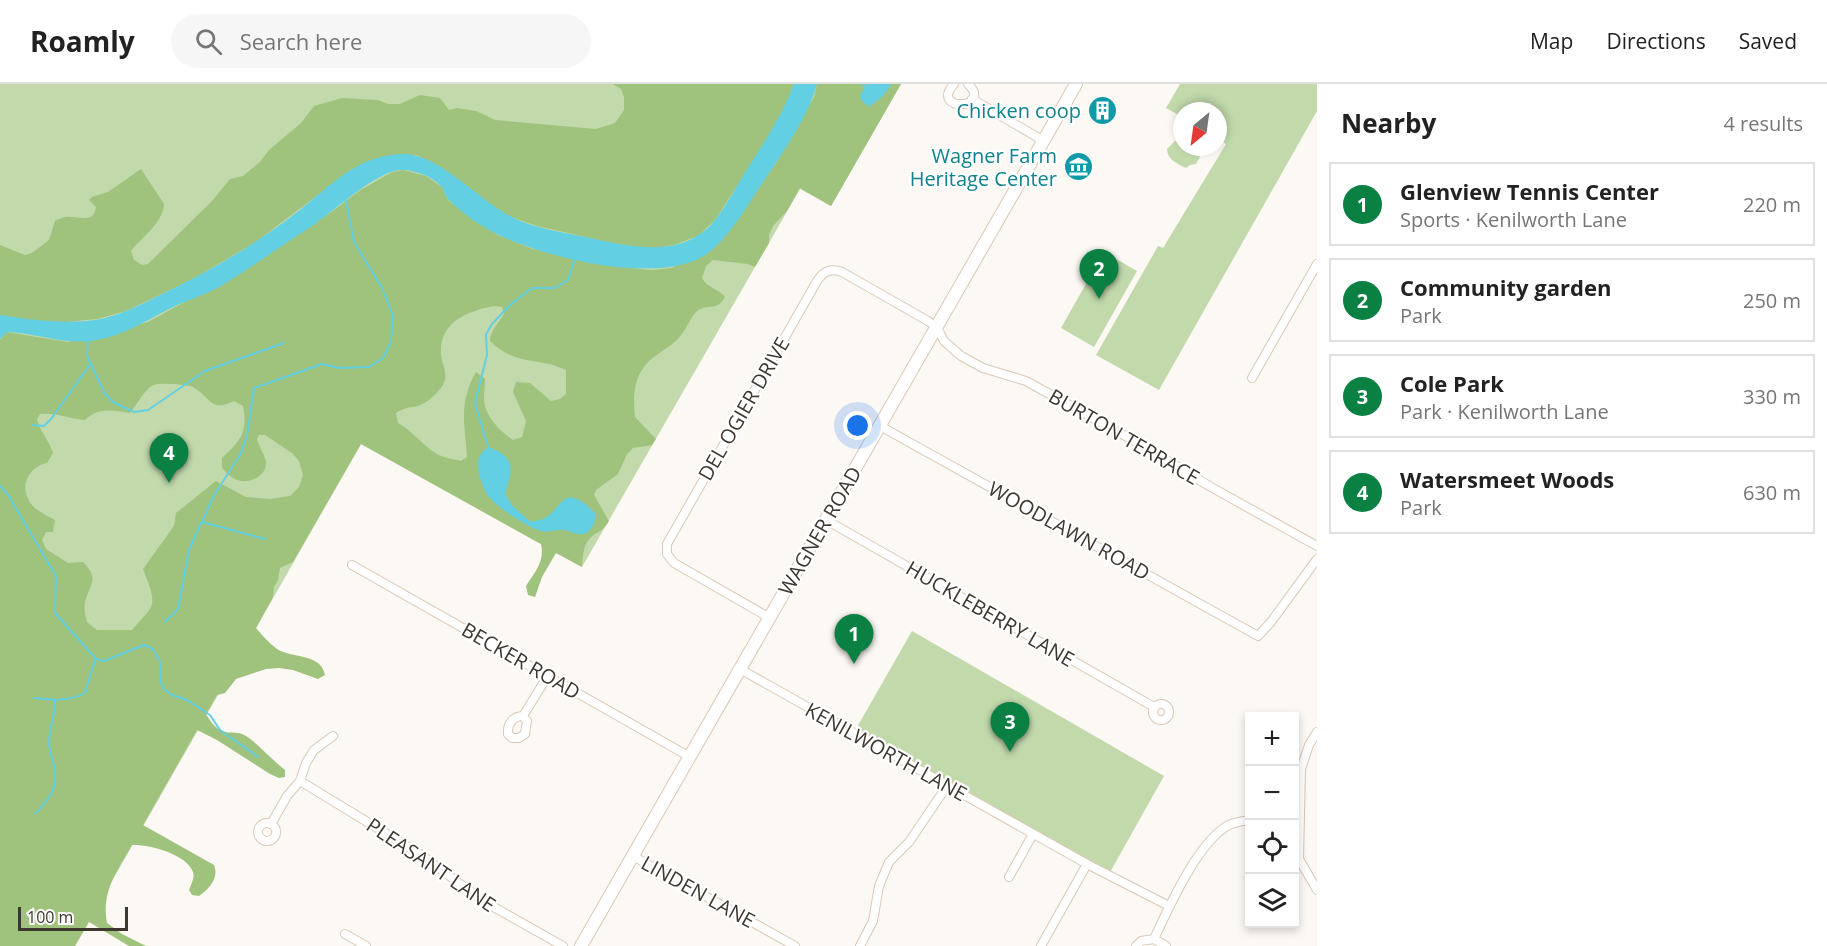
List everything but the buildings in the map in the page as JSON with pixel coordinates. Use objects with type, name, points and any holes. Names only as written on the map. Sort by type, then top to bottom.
[{"type":"street","points":[[954,84],[949,94],[954,104],[966,105],[972,99],[973,92],[968,84]]},
{"type":"street","name":"WAGNER ROAD","points":[[581,946],[1076,84]]},
{"type":"street","points":[[972,99],[1044,141]]},
{"type":"street","points":[[1252,378],[1317,264]]},
{"type":"street","name":"DEL OGIER DRIVE","points":[[770,618],[674,563],[667,554],[667,544],[817,281],[825,272],[835,270],[842,272],[937,327]]},
{"type":"street","name":"BURTON TERRACE","points":[[937,327],[944,341],[961,356],[983,368],[1026,381],[1317,546]]},
{"type":"street","name":"WOODLAWN ROAD","points":[[880,426],[1258,636],[1271,622],[1317,559]]},
{"type":"street","name":"HUCKLEBERRY LANE","points":[[826,519],[1154,707]]},
{"type":"street","name":"BECKER ROAD","points":[[352,565],[690,757]]},
{"type":"street","name":"KENILWORTH LANE","points":[[740,669],[1087,864],[1169,906]]},
{"type":"street","points":[[523,716],[547,676]]},
{"type":"street","points":[[1298,820],[1301,769],[1309,745],[1317,732]]},
{"type":"street","points":[[271,824],[287,796],[300,782],[306,763],[314,750],[333,736]]},
{"type":"street","name":"PLEASANT LANE","points":[[300,782],[420,854],[483,901],[563,946]]},
{"type":"street","points":[[860,946],[873,921],[879,886],[889,862],[909,842],[946,786]]},
{"type":"street","points":[[1154,939],[1169,906],[1206,846],[1227,826],[1245,820]]},
{"type":"street","points":[[1009,877],[1033,834]]},
{"type":"street","name":"LINDEN LANE","points":[[633,856],[795,946]]},
{"type":"street","points":[[1299,858],[1317,890]]},
{"type":"street","points":[[1041,946],[1087,864]]},
{"type":"street","points":[[345,934],[366,946]]},
{"type":"street","points":[[1136,946],[1141,941],[1154,939],[1166,946]]},
{"type":"green space","points":[[0,84],[901,84],[831,206],[800,189],[582,567],[361,444],[75,946],[0,946]]},
{"type":"green space","points":[[613,84],[794,84],[773,131],[715,220],[698,236],[674,245],[650,249],[612,243],[537,226],[511,217],[492,206],[435,164],[416,155],[352,169],[256,242],[193,279],[126,311],[97,319],[66,322],[33,321],[0,315],[0,245],[25,255],[32,253],[49,240],[55,221],[65,217],[88,218],[92,216],[96,207],[89,200],[92,197],[108,192],[141,169],[164,204],[156,224],[131,251],[134,260],[142,265],[148,264],[212,201],[230,179],[243,176],[260,162],[269,150],[301,123],[314,106],[342,98],[400,104],[420,95],[440,98],[449,110],[457,108],[476,111],[495,120],[596,129],[615,123],[624,110],[624,97],[621,89]]},
{"type":"green space","points":[[817,84],[901,84],[831,206],[800,188],[787,211],[773,226],[769,235],[769,243],[755,267],[748,264],[713,260],[706,266],[702,278],[725,297],[716,306],[697,311],[678,338],[649,361],[640,374],[634,394],[635,417],[656,439],[652,445],[633,448],[627,454],[618,474],[596,490],[594,495],[609,521],[603,529],[588,540],[584,549],[582,567],[556,553],[542,577],[535,597],[528,595],[526,586],[542,556],[541,544],[361,444],[293,562],[280,568],[273,597],[256,628],[277,649],[318,663],[325,675],[318,679],[293,670],[266,669],[236,679],[225,693],[217,695],[206,714],[218,729],[243,734],[249,738],[285,770],[285,777],[279,778],[270,774],[197,730],[143,825],[214,865],[215,874],[210,886],[199,896],[192,895],[189,890],[193,872],[183,860],[157,848],[132,845],[108,892],[107,923],[122,934],[146,946],[129,946],[89,922],[75,946],[0,946],[0,340],[6,332],[68,342],[148,322],[254,264],[359,191],[392,172],[403,170],[426,176],[442,187],[448,200],[465,213],[498,235],[533,249],[621,267],[651,270],[672,268],[723,238],[776,163],[814,97]],"holes":[[[494,306],[502,307],[504,314],[493,330],[490,341],[509,355],[566,370],[566,394],[560,399],[551,401],[530,383],[516,382],[513,392],[526,421],[522,437],[513,440],[498,428],[490,417],[484,398],[485,379],[476,372],[470,383],[465,404],[467,457],[461,461],[437,454],[398,423],[396,413],[425,403],[443,385],[445,373],[441,354],[442,343],[450,326],[466,315]],[[175,384],[193,387],[215,404],[234,401],[243,406],[244,430],[242,435],[222,458],[222,468],[232,477],[249,481],[263,472],[266,462],[257,439],[259,435],[265,435],[292,453],[299,461],[303,475],[299,487],[290,496],[270,499],[246,497],[216,481],[176,513],[174,526],[143,569],[152,598],[148,612],[132,630],[97,630],[87,622],[85,612],[85,602],[92,581],[91,573],[83,562],[68,563],[46,549],[42,540],[46,532],[53,532],[55,520],[33,506],[26,493],[28,476],[36,468],[47,463],[53,453],[37,419],[40,414],[85,420],[100,411],[130,413],[144,393],[154,385]]]},
{"type":"green space","points":[[1180,84],[1317,84],[1317,111],[1159,390],[1096,355],[1158,246],[1163,248],[1219,156],[1227,156],[1227,102],[1173,102],[1173,112],[1166,108]]},
{"type":"green space","points":[[1173,143],[1173,156],[1200,157],[1196,164],[1186,168],[1169,156],[1167,149]]},
{"type":"green space","points":[[1104,252],[1137,271],[1094,347],[1061,328]]},
{"type":"green space","points":[[912,631],[1164,776],[1109,874],[856,729]]},
{"type":"water","points":[[794,84],[817,84],[795,133],[724,238],[708,253],[688,263],[663,268],[604,265],[574,260],[520,244],[486,228],[467,215],[455,206],[434,180],[421,174],[400,170],[374,180],[312,226],[221,286],[121,333],[79,342],[7,332],[0,339],[0,315],[71,322],[112,316],[137,306],[196,277],[245,249],[292,216],[331,184],[363,163],[390,155],[412,155],[428,160],[508,215],[536,226],[638,247],[672,246],[688,241],[702,233],[724,208],[772,129]]},
{"type":"water","points":[[866,84],[890,84],[890,86],[883,96],[869,107],[860,96]]},
{"type":"water","points":[[488,447],[508,459],[511,470],[505,494],[512,505],[529,521],[541,520],[560,503],[573,498],[595,513],[592,528],[583,534],[565,530],[542,531],[519,520],[499,506],[487,494],[478,470],[479,457]]},
{"type":"waterway","points":[[265,539],[202,522],[213,497],[240,455],[247,436],[254,388],[322,364],[339,368],[369,367],[383,358],[391,342],[393,316],[382,288],[354,242],[346,200]]},
{"type":"waterway","points":[[488,447],[475,403],[487,355],[486,334],[510,305],[532,288],[555,288],[568,280],[575,258]]},
{"type":"waterway","points":[[88,341],[87,356],[105,394],[113,402],[134,412],[148,410],[205,371],[284,343]]},
{"type":"waterway","points":[[33,425],[44,426],[51,419],[91,363]]},
{"type":"waterway","points":[[0,486],[8,495],[56,576],[55,613],[96,659],[104,661],[144,645],[153,649],[160,661],[160,680],[164,689],[210,715],[220,730],[258,757]]},
{"type":"waterway","points":[[165,622],[178,609],[189,550],[201,523]]},
{"type":"waterway","points":[[34,698],[67,699],[85,693],[95,660]]},
{"type":"waterway","points":[[35,814],[50,796],[54,786],[55,770],[49,742],[54,700]]},
{"type":"place","name":"Chicken coop","points":[[1102,111]]},
{"type":"place","name":"Wagner Farm Heritage Center","points":[[1078,167]]},
{"type":"place","name":"Community garden","points":[[1099,299]]},
{"type":"place","name":"Watersmeet Woods","points":[[169,483]]},
{"type":"place","name":"Glenview Tennis Center","points":[[854,664]]},
{"type":"place","name":"Cole Park","points":[[1010,752]]}]
